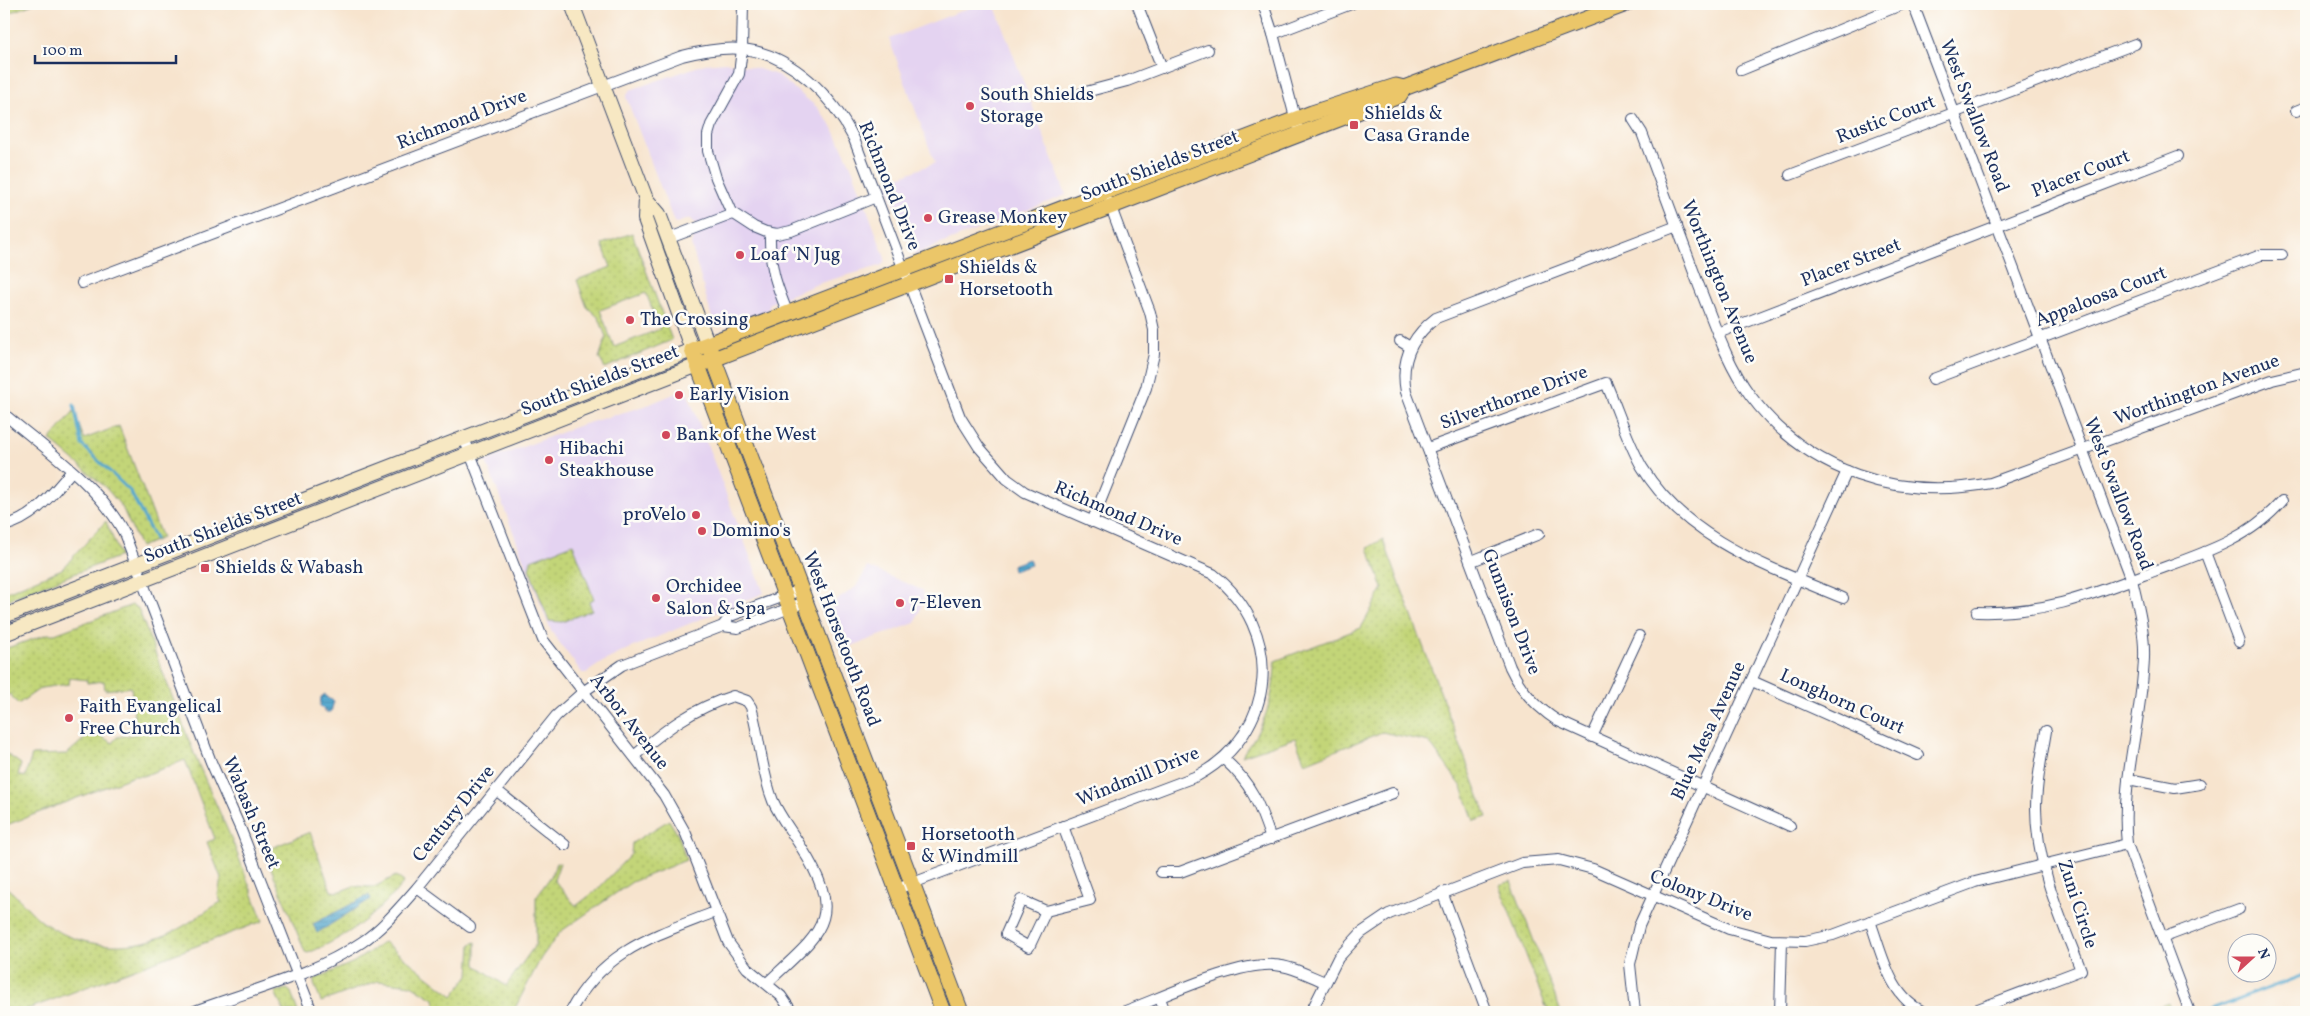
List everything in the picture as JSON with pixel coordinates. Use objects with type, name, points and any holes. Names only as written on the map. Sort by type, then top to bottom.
[{"type":"main road","name":"West Horsetooth Road","points":[[572,4],[646,199],[659,214],[961,1012]]},
{"type":"main road","name":"South Shields Street","points":[[1108,200],[1295,119],[1396,86],[1404,88],[1626,4]]},
{"type":"main road","name":"South Shields Street","points":[[4,616],[692,350],[711,352],[1108,200],[1300,134],[1399,96],[1404,88]]},
{"type":"main road","name":"West Horsetooth Road","points":[[646,199],[645,219],[692,350],[943,1012]]},
{"type":"main road","name":"South Shields Street","points":[[4,634],[698,366],[711,352],[788,314],[907,277]]},
{"type":"street","points":[[743,4],[742,49],[739,74],[708,135],[708,151],[716,178],[733,214],[754,227],[777,234],[791,231],[876,197]]},
{"type":"street","points":[[1137,4],[1162,68]]},
{"type":"street","points":[[1263,4],[1300,134]]},
{"type":"street","points":[[1273,34],[1351,4]]},
{"type":"street","points":[[1741,70],[1903,4]]},
{"type":"street","name":"West Swallow Road","points":[[1913,4],[2132,580],[2139,610],[2144,657],[2140,707],[2124,816],[2127,844],[2189,1010]]},
{"type":"street","name":"Rustic Court","points":[[1790,176],[2134,44]]},
{"type":"street","name":"Richmond Drive","points":[[82,283],[682,56],[720,49],[742,49],[782,62],[798,72],[827,96],[846,123],[854,139],[960,417],[978,447],[1007,479],[1026,492],[1092,522],[1207,569],[1224,582],[1244,606],[1260,645],[1263,674],[1262,689],[1252,723],[1224,759]]},
{"type":"street","points":[[1082,92],[1127,81],[1208,50]]},
{"type":"street","points":[[2296,111],[2306,107]]},
{"type":"street","name":"Worthington Avenue","points":[[1632,119],[1642,134],[1718,333],[1736,373],[1762,410],[1794,440],[1814,454],[1847,472],[1899,487],[1923,490],[1960,489],[2010,478],[2272,380],[2306,372]]},
{"type":"street","name":"Placer Court","points":[[1997,225],[2178,156]]},
{"type":"street","points":[[1092,522],[1146,388],[1154,354],[1154,330],[1150,312],[1108,200]]},
{"type":"street","points":[[667,239],[733,214]]},
{"type":"street","name":"Placer Street","points":[[1718,333],[1997,225]]},
{"type":"street","name":"Gunnison Drive","points":[[1676,226],[1444,314],[1425,326],[1410,347],[1404,366],[1406,392],[1472,561],[1510,667],[1524,693],[1552,717],[1703,788],[1790,826]]},
{"type":"street","points":[[770,233],[769,258],[773,276],[788,314]]},
{"type":"street","name":"Appaloosa Court","points":[[1933,379],[2261,255],[2282,255]]},
{"type":"street","points":[[1400,341],[1410,347]]},
{"type":"street","name":"Silverthorne Drive","points":[[1428,448],[1606,382],[1642,467],[1675,508],[1716,542],[1843,598]]},
{"type":"street","name":"Wabash Street","points":[[4,414],[108,506],[124,534],[211,762],[241,830],[312,1012]]},
{"type":"street","name":"Arbor Avenue","points":[[464,438],[539,631],[552,654],[634,756],[674,811],[686,834],[728,942],[737,956],[747,968],[781,996],[792,1012]]},
{"type":"street","points":[[4,526],[18,522],[34,513],[71,472]]},
{"type":"street","name":"Blue Mesa Avenue","points":[[1635,1012],[1630,964],[1639,926],[1847,472]]},
{"type":"street","points":[[1977,612],[2019,612],[2064,604],[2132,580],[2205,552],[2250,531],[2282,501]]},
{"type":"street","points":[[1472,561],[1539,534]]},
{"type":"street","points":[[2205,552],[2239,642]]},
{"type":"street","name":"Century Drive","points":[[199,1011],[297,974],[336,957],[362,942],[393,914],[417,888],[556,716],[582,692],[622,665],[723,626],[738,628],[803,596]]},
{"type":"street","name":"Century Drive","points":[[723,626],[730,616],[788,602]]},
{"type":"street","points":[[1592,737],[1639,636]]},
{"type":"street","name":"Longhorn Court","points":[[1752,681],[1918,755]]},
{"type":"street","points":[[634,756],[662,732],[700,707],[733,696],[747,702],[751,708],[764,772],[774,803],[815,870],[826,899],[823,920],[815,936],[767,983]]},
{"type":"street","name":"Zuni Circle","points":[[1970,1012],[2081,970],[2053,896],[2037,826],[2036,808],[2046,731]]},
{"type":"street","points":[[1224,759],[1250,785],[1258,800],[1271,839]]},
{"type":"street","name":"Windmill Drive","points":[[897,889],[1197,776],[1224,759]]},
{"type":"street","points":[[2128,779],[2175,788],[2200,784]]},
{"type":"street","points":[[496,790],[565,845]]},
{"type":"street","points":[[1161,872],[1180,872],[1393,793]]},
{"type":"street","name":"Windmill Drive","points":[[1046,911],[1090,900],[1063,826]]},
{"type":"street","name":"Colony Drive","points":[[1311,1012],[1338,958],[1351,942],[1368,927],[1389,914],[1442,892],[1522,863],[1559,860],[1593,869],[1729,930],[1782,941],[1815,939],[1870,921],[1975,882],[2127,844]]},
{"type":"street","points":[[417,888],[470,927]]},
{"type":"street","points":[[1442,892],[1487,1012]]},
{"type":"street","points":[[1022,900],[1046,911],[1029,947],[1006,934],[1022,900]]},
{"type":"street","points":[[2162,938],[2240,909]]},
{"type":"street","points":[[570,1012],[587,984],[601,969],[626,950],[642,941],[716,912]]},
{"type":"street","points":[[1870,921],[1893,982],[1904,997],[1922,1012]]},
{"type":"street","points":[[1780,1012],[1782,941]]},
{"type":"street","points":[[1123,1012],[1236,970],[1261,964],[1290,968],[1325,982]]},
{"type":"street","points":[[1160,998],[1165,1012]]},
{"type":"shaded area","points":[[979,4],[994,4],[1066,195],[915,254],[910,248],[886,182],[935,163],[889,39]]},
{"type":"shaded area","points":[[725,62],[756,68],[777,75],[817,107],[832,126],[852,168],[885,258],[884,263],[880,266],[820,283],[770,303],[768,310],[722,326],[714,325],[691,244],[699,227],[690,218],[677,223],[674,222],[626,97],[630,90],[705,64]]},
{"type":"shaded area","points":[[686,389],[764,593],[633,647],[604,661],[586,673],[582,673],[551,631],[486,461],[581,425],[645,406]],"holes":[[[573,544],[594,598],[589,601],[592,611],[531,560]]]},
{"type":"shaded area","points":[[868,567],[922,590],[924,600],[915,623],[840,650],[825,608],[856,587]]},
{"type":"green space","points":[[4,4],[33,4],[4,15]]},
{"type":"green space","points":[[632,233],[672,340],[605,368],[599,358],[606,337],[599,318],[587,307],[577,280],[611,267],[602,244]],"holes":[[[646,293],[660,329],[614,347],[600,310]]]},
{"type":"green space","points":[[74,411],[84,439],[119,426],[162,538],[140,547],[122,507],[105,487],[50,440]]},
{"type":"green space","points":[[106,521],[120,556],[4,601],[4,593],[62,569]]},
{"type":"green space","points":[[1383,539],[1487,817],[1474,821],[1462,787],[1429,742],[1382,732],[1305,763],[1295,738],[1242,756],[1257,733],[1268,708],[1274,680],[1275,661],[1361,628],[1383,588],[1368,548]]},
{"type":"green space","points":[[573,544],[594,599],[589,601],[592,610],[562,622],[549,621],[529,569],[531,560]]},
{"type":"green space","points":[[132,605],[138,608],[197,761],[232,840],[263,921],[20,1012],[6,1012],[4,1006],[4,886],[44,923],[73,938],[105,945],[121,945],[153,940],[182,927],[221,902],[218,895],[221,878],[207,842],[215,839],[185,760],[143,776],[134,776],[4,826],[4,752],[21,764],[18,775],[25,777],[32,755],[67,754],[93,731],[112,743],[117,737],[136,734],[131,687],[105,690],[104,681],[87,683],[87,680],[70,678],[69,684],[41,688],[18,704],[10,694],[4,698],[4,649],[48,634],[55,634]]},
{"type":"green space","points":[[669,820],[679,837],[686,860],[632,882],[560,932],[541,958],[514,1010],[519,1012],[437,1012],[434,999],[411,985],[378,981],[321,1002],[314,984],[315,979],[354,962],[384,942],[453,996],[469,975],[471,944],[476,942],[476,965],[506,986],[536,944],[536,897],[551,876],[557,862],[560,863],[554,880],[576,906],[598,889],[631,854],[632,843]]},
{"type":"green space","points":[[310,832],[331,891],[338,892],[354,886],[374,887],[396,876],[404,882],[383,905],[361,924],[336,940],[308,953],[305,952],[264,851]]},
{"type":"green space","points":[[1511,881],[1561,1012],[1548,1012],[1499,885]]},
{"type":"green space","points":[[287,989],[291,992],[298,1012],[284,1012],[275,992]]},
{"type":"green space","points":[[2168,1003],[2171,1012],[2144,1012]]},
{"type":"water","points":[[1029,559],[1031,565],[1013,571],[1012,565]]},
{"type":"water","points":[[325,694],[327,698],[334,701],[331,712],[326,712],[320,706],[321,697]]},
{"type":"water","points":[[369,895],[371,899],[317,933],[313,924]]},
{"type":"waterway","points":[[74,405],[82,445],[130,491],[155,539]]},
{"type":"waterway","points":[[2205,1012],[2306,974]]},
{"type":"place","name":"South Shields Storage","points":[[970,106]]},
{"type":"place","name":"Shields & Casa Grande","points":[[1354,125]]},
{"type":"place","name":"Grease Monkey","points":[[928,218]]},
{"type":"place","name":"Loaf 'N Jug","points":[[740,255]]},
{"type":"place","name":"Shields & Horsetooth","points":[[949,279]]},
{"type":"place","name":"The Crossing","points":[[630,320]]},
{"type":"place","name":"Early Vision","points":[[679,395]]},
{"type":"place","name":"Bank of the West","points":[[666,435]]},
{"type":"place","name":"Hibachi Steakhouse","points":[[549,460]]},
{"type":"place","name":"proVelo","points":[[696,515]]},
{"type":"place","name":"Domino's","points":[[702,531]]},
{"type":"place","name":"Shields & Wabash","points":[[205,568]]},
{"type":"place","name":"Orchidee Salon & Spa","points":[[656,598]]},
{"type":"place","name":"7-Eleven","points":[[900,603]]},
{"type":"place","name":"Faith Evangelical Free Church","points":[[69,718]]},
{"type":"place","name":"Horsetooth & Windmill","points":[[911,846]]}]
